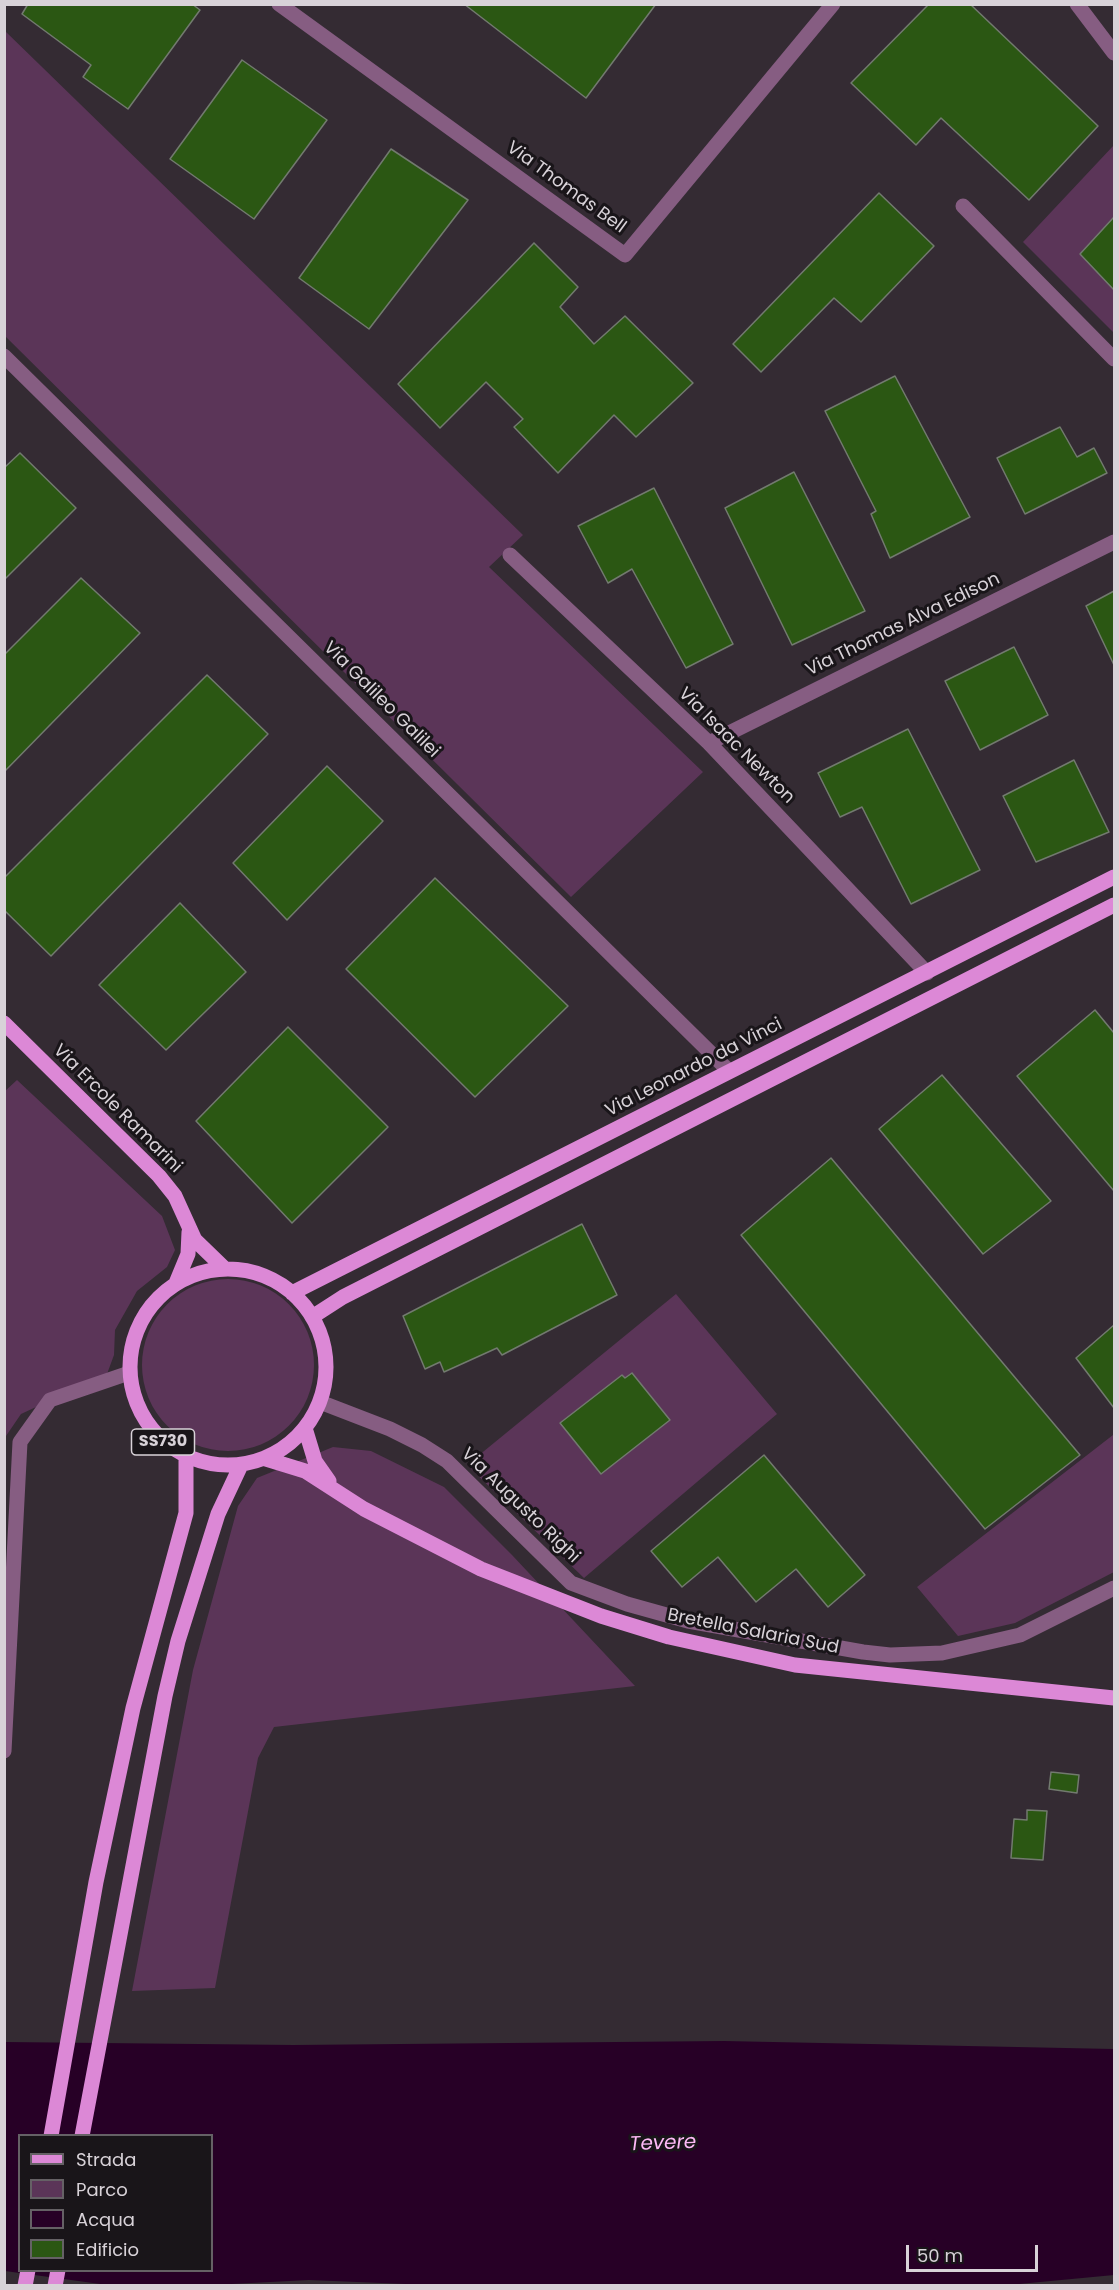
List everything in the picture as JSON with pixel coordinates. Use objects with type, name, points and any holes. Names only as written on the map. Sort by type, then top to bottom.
[{"type":"main road","name":"Via Leonardo da Vinci","points":[[292,1293],[1114,877]]},
{"type":"main road","points":[[312,1317],[327,1305],[353,1291],[1114,905]]},
{"type":"main road","name":"Via Ercole Ramarini","points":[[4,1023],[159,1176],[175,1196],[189,1232],[201,1247],[225,1269]]},
{"type":"main road","name":"Via Ercole Ramarini","points":[[176,1283],[188,1254],[189,1232]]},
{"type":"main road","name":"SS730","points":[[225,1269],[249,1271],[272,1279],[292,1293],[312,1317],[324,1345],[326,1376],[320,1402],[305,1428],[288,1446],[266,1458],[241,1465],[213,1465],[186,1457],[164,1442],[146,1423],[135,1399],[129,1373],[132,1346],[141,1322],[156,1300],[176,1283],[201,1273],[225,1269]]},
{"type":"main road","name":"Bretella Salaria Sud","points":[[305,1428],[315,1461],[327,1480],[342,1494]]},
{"type":"main road","name":"SS730","points":[[51,2134],[96,1882],[144,1659],[183,1525],[188,1488],[186,1457]]},
{"type":"main road","name":"Bretella Salaria Sud","points":[[266,1458],[305,1471],[390,1523],[481,1569],[601,1616],[669,1637],[795,1665],[1114,1698]]},
{"type":"main road","points":[[82,2134],[160,1720],[178,1641],[221,1506],[241,1465]]},
{"type":"street","name":"Via Thomas Bell","points":[[279,4],[625,255],[833,4]]},
{"type":"street","points":[[1077,4],[1114,53]]},
{"type":"street","points":[[963,207],[1114,359]]},
{"type":"street","name":"Via Galileo Galilei","points":[[4,356],[729,1071]]},
{"type":"street","name":"Via Thomas Alva Edison","points":[[709,743],[1114,542]]},
{"type":"street","name":"Via Isaac Newton","points":[[510,555],[709,743],[927,973]]},
{"type":"street","points":[[4,1751],[20,1442],[50,1400],[129,1373]]},
{"type":"street","name":"Via Augusto Righi","points":[[320,1402],[401,1434],[447,1461],[571,1583],[616,1600],[688,1621],[872,1653],[942,1653],[1020,1635],[1114,1588]]},
{"type":"green space","points":[[4,30],[523,535],[489,567],[703,772],[571,897],[5,336]]},
{"type":"green space","points":[[1114,145],[1114,333],[1023,242]]},
{"type":"green space","points":[[17,1080],[162,1216],[175,1250],[167,1267],[137,1291],[115,1330],[114,1355],[107,1374],[21,1414],[6,1436],[5,1514],[4,1092]]},
{"type":"green space","points":[[228,1279],[261,1286],[276,1293],[289,1304],[300,1317],[307,1332],[314,1365],[307,1398],[300,1413],[289,1426],[276,1437],[261,1444],[228,1451],[195,1444],[180,1437],[167,1426],[156,1413],[149,1398],[142,1365],[149,1332],[156,1317],[167,1304],[180,1293],[195,1286]]},
{"type":"green space","points":[[676,1294],[777,1414],[584,1578],[467,1465]]},
{"type":"green space","points":[[1113,1435],[1114,1572],[1015,1623],[958,1636],[917,1587]]},
{"type":"green space","points":[[333,1447],[371,1451],[444,1487],[512,1555],[635,1686],[274,1727],[258,1758],[215,1988],[132,1991],[193,1670],[238,1506],[257,1478]]},
{"type":"water","name":"Tevere","points":[[724,2041],[1114,2049],[1114,2275],[998,2286],[454,2286],[309,2280],[212,2285],[115,2286],[5,2271],[5,2042],[294,2045]]},
{"type":"building","points":[[28,4],[192,4],[200,10],[128,109],[83,77],[91,65],[22,14]]},
{"type":"building","points":[[464,4],[656,4],[586,98]]},
{"type":"building","points":[[929,4],[970,4],[1098,126],[1029,200],[941,118],[916,145],[851,83]]},
{"type":"building","points":[[242,60],[327,120],[254,219],[170,159]]},
{"type":"building","points":[[391,149],[468,200],[369,329],[299,278]]},
{"type":"building","points":[[879,193],[934,246],[861,322],[834,298],[761,372],[733,344]]},
{"type":"building","points":[[1114,217],[1114,290],[1080,254]]},
{"type":"building","points":[[534,243],[578,287],[560,307],[594,344],[625,316],[693,383],[636,437],[614,415],[558,473],[514,427],[523,419],[486,382],[440,428],[398,384]]},
{"type":"building","points":[[895,376],[970,517],[890,558],[871,514],[876,511],[825,411]]},
{"type":"building","points":[[1060,427],[1077,457],[1094,448],[1107,473],[1025,514],[997,458]]},
{"type":"building","points":[[20,453],[76,508],[4,580],[4,468]]},
{"type":"building","points":[[794,472],[865,611],[792,645],[725,508]]},
{"type":"building","points":[[654,488],[733,644],[686,668],[632,569],[608,583],[578,526]]},
{"type":"building","points":[[81,578],[140,633],[4,772],[4,655]]},
{"type":"building","points":[[1114,591],[1114,665],[1086,606]]},
{"type":"building","points":[[1014,647],[1048,715],[980,750],[945,681]]},
{"type":"building","points":[[207,675],[268,734],[51,956],[4,910],[4,878]]},
{"type":"building","points":[[908,729],[980,870],[911,904],[862,807],[840,817],[818,773]]},
{"type":"building","points":[[1074,760],[1109,832],[1036,862],[1003,796]]},
{"type":"building","points":[[327,766],[383,821],[287,920],[233,863]]},
{"type":"building","points":[[435,878],[568,1006],[475,1097],[346,969]]},
{"type":"building","points":[[180,903],[246,972],[166,1050],[99,985]]},
{"type":"building","points":[[1095,1010],[1114,1033],[1114,1191],[1017,1076]]},
{"type":"building","points":[[288,1027],[388,1127],[292,1223],[196,1121]]},
{"type":"building","points":[[942,1075],[1051,1201],[983,1254],[879,1129]]},
{"type":"building","points":[[831,1158],[1080,1455],[985,1529],[741,1235]]},
{"type":"building","points":[[582,1224],[617,1295],[502,1355],[497,1348],[444,1372],[440,1362],[425,1369],[403,1316]]},
{"type":"building","points":[[1114,1325],[1114,1408],[1076,1358]]},
{"type":"building","points":[[632,1373],[670,1420],[601,1474],[560,1423],[622,1375],[625,1378]]},
{"type":"building","points":[[764,1455],[865,1575],[828,1607],[796,1569],[756,1602],[718,1557],[682,1587],[651,1551]]},
{"type":"building","points":[[1051,1772],[1079,1775],[1077,1793],[1049,1789]]},
{"type":"building","points":[[1027,1810],[1047,1811],[1043,1860],[1011,1858],[1014,1819],[1027,1820]]}]
